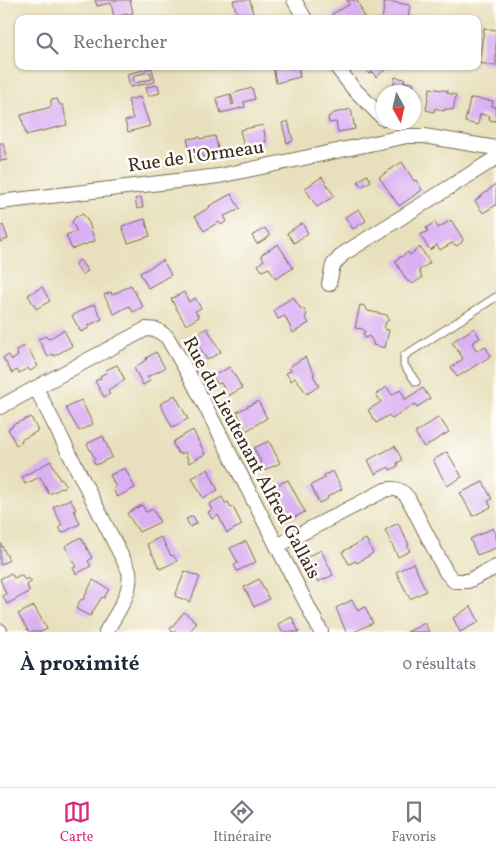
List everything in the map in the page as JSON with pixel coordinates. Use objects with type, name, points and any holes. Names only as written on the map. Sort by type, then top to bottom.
[{"type":"street","points":[[294,0],[303,15]]},
{"type":"street","points":[[339,70],[353,88],[376,111]]},
{"type":"street","points":[[390,130],[395,138]]},
{"type":"street","name":"Rue de l'Ormeau","points":[[0,202],[219,176],[407,136],[424,136],[496,148]]},
{"type":"street","points":[[329,284],[333,265],[343,254],[496,158]]},
{"type":"street","name":"Rue du Lieutenant Alfred Gallais","points":[[0,407],[146,329],[152,328],[163,333],[192,380],[321,632]]},
{"type":"street","points":[[36,388],[129,572],[130,583],[126,594],[106,632]]},
{"type":"street","points":[[277,546],[386,490],[394,488],[401,491],[408,498],[446,572],[454,581],[468,581],[496,567]]},
{"type":"lane","points":[[416,382],[404,364],[404,356],[496,297]]},
{"type":"building","points":[[95,0],[130,0],[133,13],[114,15],[111,3],[97,6]]},
{"type":"building","points":[[233,0],[250,0],[253,15],[237,15]]},
{"type":"building","points":[[347,0],[357,0],[364,15],[332,15],[332,14],[349,5]]},
{"type":"building","points":[[385,1],[410,5],[409,15],[383,15]]},
{"type":"building","points":[[484,28],[496,30],[496,66],[481,63]]},
{"type":"building","points":[[152,70],[155,82],[130,87],[127,74]],"holes":[[[150,72],[152,79],[136,83],[133,80],[135,75]]]},
{"type":"building","points":[[274,70],[299,70],[300,77],[276,83]]},
{"type":"building","points":[[365,70],[385,70],[376,77],[372,72],[369,74]]},
{"type":"building","points":[[395,77],[405,79],[404,82],[414,83],[414,85],[394,85]]},
{"type":"building","points":[[158,85],[160,93],[148,96],[146,87]]},
{"type":"building","points":[[252,88],[255,99],[244,102],[245,107],[221,113],[216,98],[230,94],[232,105],[234,104],[231,94]]},
{"type":"building","points":[[430,88],[448,91],[447,93],[456,95],[453,110],[445,109],[444,111],[435,108],[434,112],[426,110]]},
{"type":"building","points":[[140,97],[150,126],[128,132],[125,121],[133,119],[128,100]]},
{"type":"building","points":[[57,99],[60,105],[63,105],[67,125],[26,135],[21,115],[51,107],[51,100]]},
{"type":"building","points":[[470,99],[493,101],[492,106],[496,107],[496,121],[489,120],[490,116],[480,114],[478,125],[465,122]]},
{"type":"building","points":[[351,109],[355,129],[338,132],[336,122],[329,123],[328,117],[334,113]]},
{"type":"building","points":[[288,121],[293,141],[287,143],[282,123]]},
{"type":"building","points":[[263,125],[266,142],[244,147],[240,130]]},
{"type":"building","points":[[215,136],[219,153],[203,157],[202,154],[191,156],[187,139]]},
{"type":"building","points":[[0,143],[3,143],[7,160],[0,161]]},
{"type":"building","points":[[402,162],[422,190],[399,206],[379,177]]},
{"type":"building","points":[[367,175],[371,181],[361,187],[358,181]]},
{"type":"building","points":[[322,177],[334,196],[317,207],[305,188]]},
{"type":"building","points":[[496,184],[496,205],[483,213],[475,201]]},
{"type":"building","points":[[231,194],[240,209],[224,216],[227,221],[221,225],[219,222],[204,231],[195,216]]},
{"type":"building","points":[[141,197],[143,207],[137,209],[135,199]]},
{"type":"building","points":[[359,209],[366,221],[353,229],[345,217]]},
{"type":"building","points":[[83,214],[89,223],[95,241],[72,249],[66,235],[77,231],[72,223],[75,217]]},
{"type":"building","points":[[145,219],[150,236],[128,243],[122,226]]},
{"type":"building","points":[[451,220],[463,239],[462,242],[457,246],[452,243],[440,250],[437,245],[430,250],[420,235],[428,231],[426,228],[435,222],[438,228]]},
{"type":"building","points":[[302,223],[308,233],[294,243],[287,233]]},
{"type":"building","points":[[3,225],[8,239],[0,242],[0,227]]},
{"type":"building","points":[[265,228],[270,236],[257,244],[252,236]]},
{"type":"building","points":[[278,244],[293,268],[276,279],[269,268],[262,271],[258,265],[264,260],[261,255]]},
{"type":"building","points":[[420,247],[430,263],[419,270],[422,278],[412,284],[410,281],[408,282],[395,261],[408,252],[410,255]]},
{"type":"building","points":[[80,260],[88,271],[82,275],[75,264]]},
{"type":"building","points":[[163,260],[171,275],[148,288],[140,273]]},
{"type":"building","points":[[131,285],[143,307],[133,312],[129,306],[114,314],[104,295],[111,292],[112,295]]},
{"type":"building","points":[[42,287],[50,301],[36,309],[28,295]]},
{"type":"building","points":[[184,292],[189,302],[195,298],[201,308],[195,311],[199,317],[186,325],[171,299]]},
{"type":"building","points":[[293,297],[301,309],[303,308],[309,323],[293,333],[285,316],[278,319],[274,311]]},
{"type":"building","points":[[94,304],[102,319],[81,332],[72,316]]},
{"type":"building","points":[[360,305],[365,306],[368,311],[387,315],[389,320],[386,322],[384,329],[389,330],[385,348],[373,345],[369,336],[365,338],[363,329],[355,328]]},
{"type":"building","points":[[207,328],[221,352],[207,360],[200,348],[197,350],[190,338]]},
{"type":"building","points":[[474,328],[480,338],[472,343],[477,351],[485,346],[491,356],[457,377],[451,367],[463,359],[452,342]]},
{"type":"building","points":[[64,330],[72,346],[54,356],[53,354],[48,357],[38,339],[46,336],[48,339]]},
{"type":"building","points":[[25,346],[38,366],[30,371],[28,368],[19,373],[17,370],[12,373],[3,358],[9,355],[12,360],[18,356],[16,350]]},
{"type":"building","points":[[156,352],[165,368],[147,377],[150,381],[143,385],[134,368]]},
{"type":"building","points":[[305,357],[315,374],[313,375],[319,386],[307,394],[295,378],[291,381],[286,373],[291,371],[289,367]]},
{"type":"building","points":[[117,365],[125,380],[108,390],[110,394],[104,397],[95,381],[107,372],[106,370]]},
{"type":"building","points":[[230,367],[242,388],[228,396],[221,383],[217,384],[213,376]]},
{"type":"building","points":[[387,387],[392,395],[400,390],[405,397],[403,398],[404,400],[423,388],[430,399],[417,407],[415,404],[392,419],[389,415],[376,423],[368,410],[381,402],[376,394]]},
{"type":"building","points":[[175,395],[188,419],[172,427],[160,404]]},
{"type":"building","points":[[81,400],[93,424],[79,431],[66,408]]},
{"type":"building","points":[[258,401],[267,418],[246,431],[237,412]]},
{"type":"building","points":[[31,417],[38,431],[21,440],[22,443],[16,445],[8,429],[12,425]]},
{"type":"building","points":[[439,417],[449,432],[424,447],[415,433]]},
{"type":"building","points":[[193,430],[205,454],[189,463],[185,452],[178,453],[173,444],[174,441]]},
{"type":"building","points":[[103,436],[112,457],[96,465],[87,444]]},
{"type":"building","points":[[269,441],[280,463],[263,471],[254,448]]},
{"type":"building","points":[[395,446],[402,460],[397,463],[398,466],[390,470],[389,467],[375,474],[368,460]]},
{"type":"building","points":[[447,452],[462,477],[447,486],[433,460]]},
{"type":"building","points":[[51,461],[60,480],[62,479],[66,486],[49,494],[40,477],[25,484],[22,477]]},
{"type":"building","points":[[125,468],[135,488],[117,497],[113,489],[116,488],[110,475]]},
{"type":"building","points":[[208,469],[218,490],[203,498],[192,478]]},
{"type":"building","points":[[333,471],[342,489],[319,503],[311,485],[325,478],[324,475]]},
{"type":"building","points":[[288,480],[305,512],[287,521],[273,494],[275,492],[272,487]]},
{"type":"building","points":[[483,482],[492,499],[488,501],[491,507],[473,516],[460,493]]},
{"type":"building","points":[[222,497],[225,503],[228,502],[231,508],[233,507],[242,525],[227,533],[218,515],[212,519],[208,512],[212,510],[209,504]]},
{"type":"building","points":[[70,499],[76,509],[74,510],[80,524],[62,533],[59,527],[62,525],[53,507]]},
{"type":"building","points":[[142,505],[146,512],[153,509],[160,522],[139,532],[127,513]]},
{"type":"building","points":[[193,516],[197,523],[190,527],[186,519]]},
{"type":"building","points":[[398,523],[410,551],[398,557],[385,530]]},
{"type":"building","points":[[493,528],[496,534],[496,548],[477,555],[470,539]]},
{"type":"building","points":[[81,537],[92,558],[88,561],[91,566],[76,574],[73,568],[76,567],[65,546]]},
{"type":"building","points":[[161,537],[171,556],[173,555],[177,561],[160,569],[147,544]]},
{"type":"building","points":[[366,539],[373,553],[357,563],[356,561],[349,564],[342,552]]},
{"type":"building","points":[[246,541],[256,562],[237,571],[234,565],[238,563],[230,548]]},
{"type":"building","points":[[0,542],[9,560],[0,565]]},
{"type":"building","points":[[321,550],[333,575],[318,582],[310,565],[308,566],[304,559]]},
{"type":"building","points":[[413,563],[426,591],[410,599],[396,572]]},
{"type":"building","points":[[185,571],[200,577],[190,602],[175,596]]},
{"type":"building","points":[[11,573],[14,578],[20,575],[25,580],[28,578],[32,581],[27,585],[29,592],[7,604],[3,596],[6,594],[0,579]]},
{"type":"building","points":[[259,579],[269,599],[254,607],[244,587]]},
{"type":"building","points":[[93,580],[109,589],[90,616],[76,609]]},
{"type":"building","points":[[352,600],[358,611],[365,607],[373,623],[354,632],[346,632],[336,608]]},
{"type":"building","points":[[34,606],[47,629],[41,632],[29,632],[18,614]]},
{"type":"building","points":[[471,606],[479,622],[460,632],[453,618]]},
{"type":"building","points":[[184,612],[197,623],[189,632],[171,632],[170,629]]},
{"type":"building","points":[[292,617],[299,632],[282,632],[278,624]]},
{"type":"building","points":[[425,623],[429,632],[407,632]]}]
